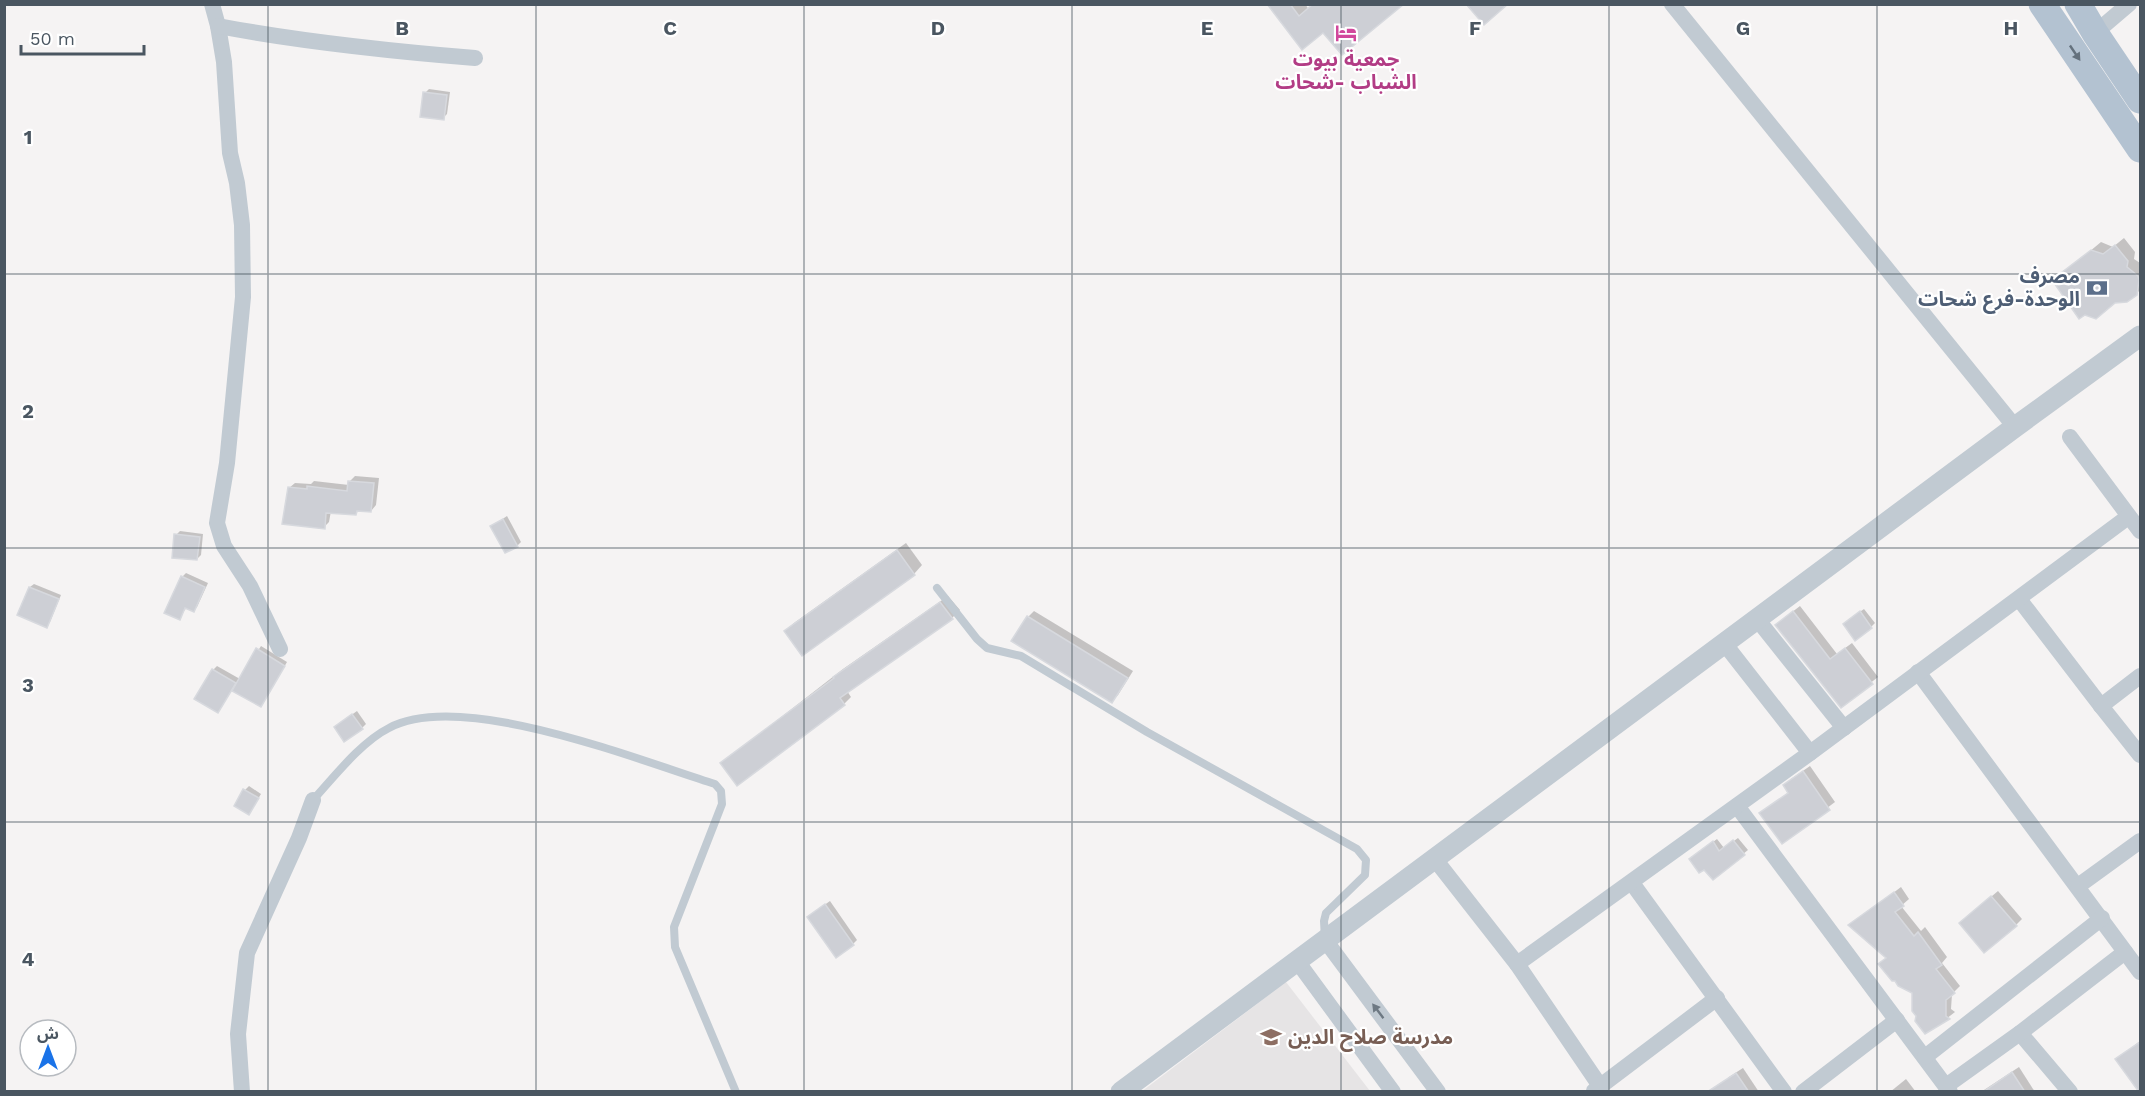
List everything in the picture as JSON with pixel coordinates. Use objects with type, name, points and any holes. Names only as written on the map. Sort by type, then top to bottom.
[{"type":"main road","points":[[2042,4],[2140,149]]},
{"type":"main road","points":[[2078,4],[2140,100]]},
{"type":"street","points":[[212,4],[224,62],[230,153],[237,183],[242,225],[243,297],[236,384],[217,523],[224,546],[250,586],[280,649]]},
{"type":"street","points":[[1672,4],[2014,427]]},
{"type":"street","points":[[2095,33],[2129,4]]},
{"type":"street","points":[[218,26],[270,36],[371,49],[475,58]]},
{"type":"street","points":[[1121,1092],[2014,427],[2140,336]]},
{"type":"street","points":[[2070,437],[2140,531]]},
{"type":"street","points":[[1517,964],[1810,753],[2128,517]]},
{"type":"street","points":[[2019,599],[2140,755]]},
{"type":"street","points":[[1756,619],[1844,728]]},
{"type":"street","points":[[1724,643],[1810,753]]},
{"type":"street","points":[[1918,672],[2140,972]]},
{"type":"street","points":[[2101,706],[2140,676]]},
{"type":"street","points":[[242,1092],[238,1034],[247,953],[299,838],[313,800]]},
{"type":"street","points":[[1737,806],[1948,1089],[2125,952]]},
{"type":"street","points":[[2078,886],[2140,841]]},
{"type":"street","points":[[1434,858],[1517,964],[1597,1089],[1717,998]]},
{"type":"street","points":[[1632,883],[1784,1092]]},
{"type":"street","points":[[1925,1057],[2102,918]]},
{"type":"street","points":[[1325,940],[1438,1092]]},
{"type":"street","points":[[1297,961],[1394,1092]]},
{"type":"street","points":[[1803,1092],[1897,1020]]},
{"type":"street","points":[[2020,1033],[2070,1092]]},
{"type":"lane","points":[[937,588],[977,639],[987,648],[1021,656],[1157,738],[1357,849],[1366,860],[1365,875],[1326,913],[1325,940]]},
{"type":"lane","points":[[313,800],[365,746],[388,728],[416,718],[450,716],[498,720],[539,729],[715,784],[721,791],[722,804],[674,927],[675,947],[736,1092]]},
{"type":"shaded area","name":"مدرسة صلاح الدين","points":[[1286,982],[1370,1091],[1141,1092]]},
{"type":"building","name":"جمعية بيوت الشباب -شحات","points":[[1267,4],[1290,4],[1299,16],[1313,4],[1404,4],[1342,55],[1323,33],[1302,50]]},
{"type":"building","points":[[1466,4],[1508,4],[1484,25]]},
{"type":"building","points":[[423,92],[447,95],[444,120],[420,117]]},
{"type":"building","name":"مصرف الوحدة-فرع شحات","points":[[2115,245],[2128,261],[2127,267],[2138,276],[2137,295],[2127,302],[2115,303],[2096,319],[2085,315],[2079,319],[2052,280],[2091,250],[2103,254]]},
{"type":"building","points":[[348,481],[374,483],[371,512],[357,511],[356,515],[326,513],[325,529],[282,524],[288,487],[307,489],[307,486],[347,491]]},
{"type":"building","points":[[503,519],[518,547],[505,553],[490,526]]},
{"type":"building","points":[[174,534],[200,537],[197,560],[172,558]]},
{"type":"building","points":[[897,550],[915,575],[802,656],[784,631]]},
{"type":"building","points":[[181,576],[205,587],[194,612],[185,608],[180,620],[164,613]]},
{"type":"building","points":[[29,587],[59,599],[47,628],[17,615]]},
{"type":"building","points":[[940,602],[953,619],[840,698],[845,705],[737,786],[720,763],[833,677]]},
{"type":"building","points":[[1793,611],[1830,659],[1845,648],[1873,684],[1841,708],[1775,625]]},
{"type":"building","points":[[1860,611],[1872,628],[1855,641],[1843,624]]},
{"type":"building","points":[[1027,616],[1128,678],[1112,703],[1011,641]]},
{"type":"building","points":[[256,648],[285,666],[261,707],[232,691]]},
{"type":"building","points":[[212,669],[236,683],[218,713],[194,699]]},
{"type":"building","points":[[352,714],[363,729],[344,742],[334,727]]},
{"type":"building","points":[[1803,771],[1830,810],[1782,844],[1759,813],[1788,793],[1783,785]]},
{"type":"building","points":[[243,789],[259,798],[249,815],[234,806]]},
{"type":"building","points":[[1733,840],[1745,855],[1713,880],[1704,870],[1699,873],[1689,859],[1713,841],[1719,851]]},
{"type":"building","points":[[1894,892],[1904,906],[1895,912],[1914,936],[1918,932],[1942,965],[1936,969],[1955,993],[1946,1000],[1946,1016],[1950,1019],[1925,1034],[1915,1021],[1916,1016],[1912,1011],[1912,993],[1892,981],[1878,964],[1886,958],[1848,925]]},
{"type":"building","points":[[1991,896],[2017,926],[1984,953],[1959,923]]},
{"type":"building","points":[[825,904],[854,945],[836,958],[807,917]]},
{"type":"building","points":[[2140,1042],[2140,1092],[2139,1092],[2115,1059]]},
{"type":"building","points":[[2012,1072],[2025,1092],[1983,1092]]},
{"type":"building","points":[[1736,1073],[1749,1092],[1707,1092]]},
{"type":"place","name":"جمعية بيوت الشباب -شحات","points":[[1346,33]]},
{"type":"place","name":"مصرف الوحدة-فرع شحات","points":[[2097,288]]},
{"type":"place","name":"مدرسة صلاح الدين","points":[[1271,1037]]}]
